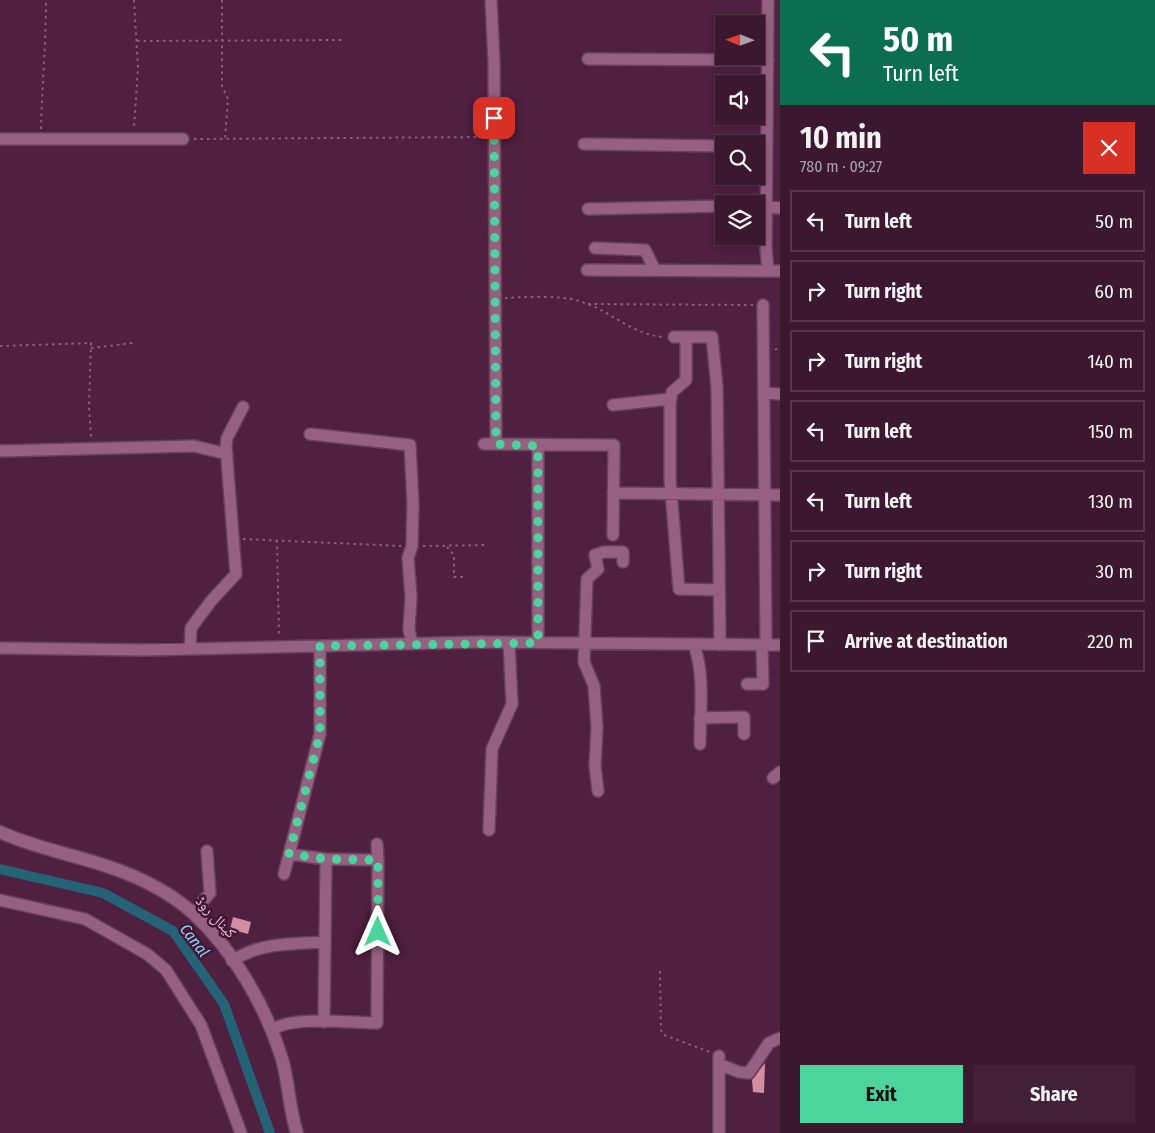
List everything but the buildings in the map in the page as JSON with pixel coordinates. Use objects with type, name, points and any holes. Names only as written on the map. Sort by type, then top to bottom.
[{"type":"street","points":[[491,0],[494,62],[496,444]]},
{"type":"street","points":[[762,135],[768,60],[768,0]]},
{"type":"street","points":[[588,59],[768,60]]},
{"type":"street","points":[[0,139],[184,139]]},
{"type":"street","points":[[584,144],[715,146]]},
{"type":"street","points":[[588,209],[715,206]]},
{"type":"street","points":[[765,206],[780,208]]},
{"type":"street","points":[[765,243],[768,271]]},
{"type":"street","points":[[595,248],[644,250],[655,270]]},
{"type":"street","points":[[587,270],[780,271]]},
{"type":"street","points":[[747,684],[762,684],[764,645],[766,495],[763,305]]},
{"type":"street","points":[[719,590],[679,589],[670,479],[670,399],[672,392],[686,380],[680,337],[712,337],[717,386],[720,645]]},
{"type":"street","points":[[765,393],[780,394]]},
{"type":"street","points":[[613,405],[670,399]]},
{"type":"street","points":[[190,649],[191,628],[211,601],[236,574],[237,563],[232,538],[227,438],[243,407]]},
{"type":"street","points":[[310,434],[410,445],[412,546],[408,558],[411,597],[409,629],[412,644]]},
{"type":"street","points":[[484,444],[538,446],[614,445],[613,535]]},
{"type":"street","points":[[0,451],[92,447],[194,446],[227,454]]},
{"type":"street","points":[[538,446],[538,643]]},
{"type":"street","points":[[613,493],[780,495]]},
{"type":"street","points":[[598,791],[595,766],[597,717],[594,686],[584,662],[587,579],[592,572],[598,569],[595,555],[604,552],[623,552],[624,562]]},
{"type":"street","points":[[488,830],[492,749],[512,704],[509,643]]},
{"type":"street","points":[[0,648],[190,649],[509,643],[780,645]]},
{"type":"street","points":[[694,645],[699,657],[700,744]]},
{"type":"street","points":[[284,874],[320,734],[320,646]]},
{"type":"street","points":[[700,718],[744,717],[744,734]]},
{"type":"street","name":"کینال روڈ","points":[[0,832],[123,872],[155,886],[193,913],[217,940],[232,961],[272,1030],[282,1060],[297,1133]]},
{"type":"street","points":[[272,1030],[277,1026],[293,1022],[377,1023],[377,844]]},
{"type":"street","points":[[193,913],[210,893],[207,851]]},
{"type":"street","points":[[289,854],[326,859],[378,860]]},
{"type":"street","points":[[324,1022],[326,859]]},
{"type":"street","points":[[0,900],[85,919],[147,954],[166,970],[201,1025],[241,1133]]},
{"type":"street","points":[[232,961],[243,954],[268,946],[325,942]]},
{"type":"street","points":[[719,1060],[739,1072],[749,1073],[769,1043],[780,1038]]},
{"type":"street","points":[[719,1060],[719,1133]]},
{"type":"path","points":[[41,139],[42,71],[46,44],[46,0]]},
{"type":"path","points":[[133,138],[138,67],[134,0]]},
{"type":"path","points":[[222,0],[222,86],[228,99],[225,139]]},
{"type":"path","points":[[137,41],[341,40]]},
{"type":"path","points":[[184,139],[494,137]]},
{"type":"path","points":[[496,299],[548,298],[579,301],[615,317],[625,325],[642,332],[656,336],[680,337]]},
{"type":"path","points":[[586,304],[763,305]]},
{"type":"path","points":[[0,346],[91,343],[89,406],[92,447]]},
{"type":"path","points":[[91,348],[133,343]]},
{"type":"path","points":[[232,538],[412,546],[488,545]]},
{"type":"path","points":[[277,540],[279,647]]},
{"type":"path","points":[[447,546],[454,555],[454,577],[466,577]]},
{"type":"path","points":[[660,971],[661,1030],[664,1035],[719,1060]]},
{"type":"waterway","name":"Canal","points":[[0,869],[103,893],[173,931],[224,1004],[270,1133]]},
{"type":"route","points":[[378,932],[378,860],[326,859],[289,854],[320,734],[320,646],[478,642],[538,643],[540,542],[537,502],[538,446],[496,444],[496,261],[493,244],[495,205],[494,118]]}]
